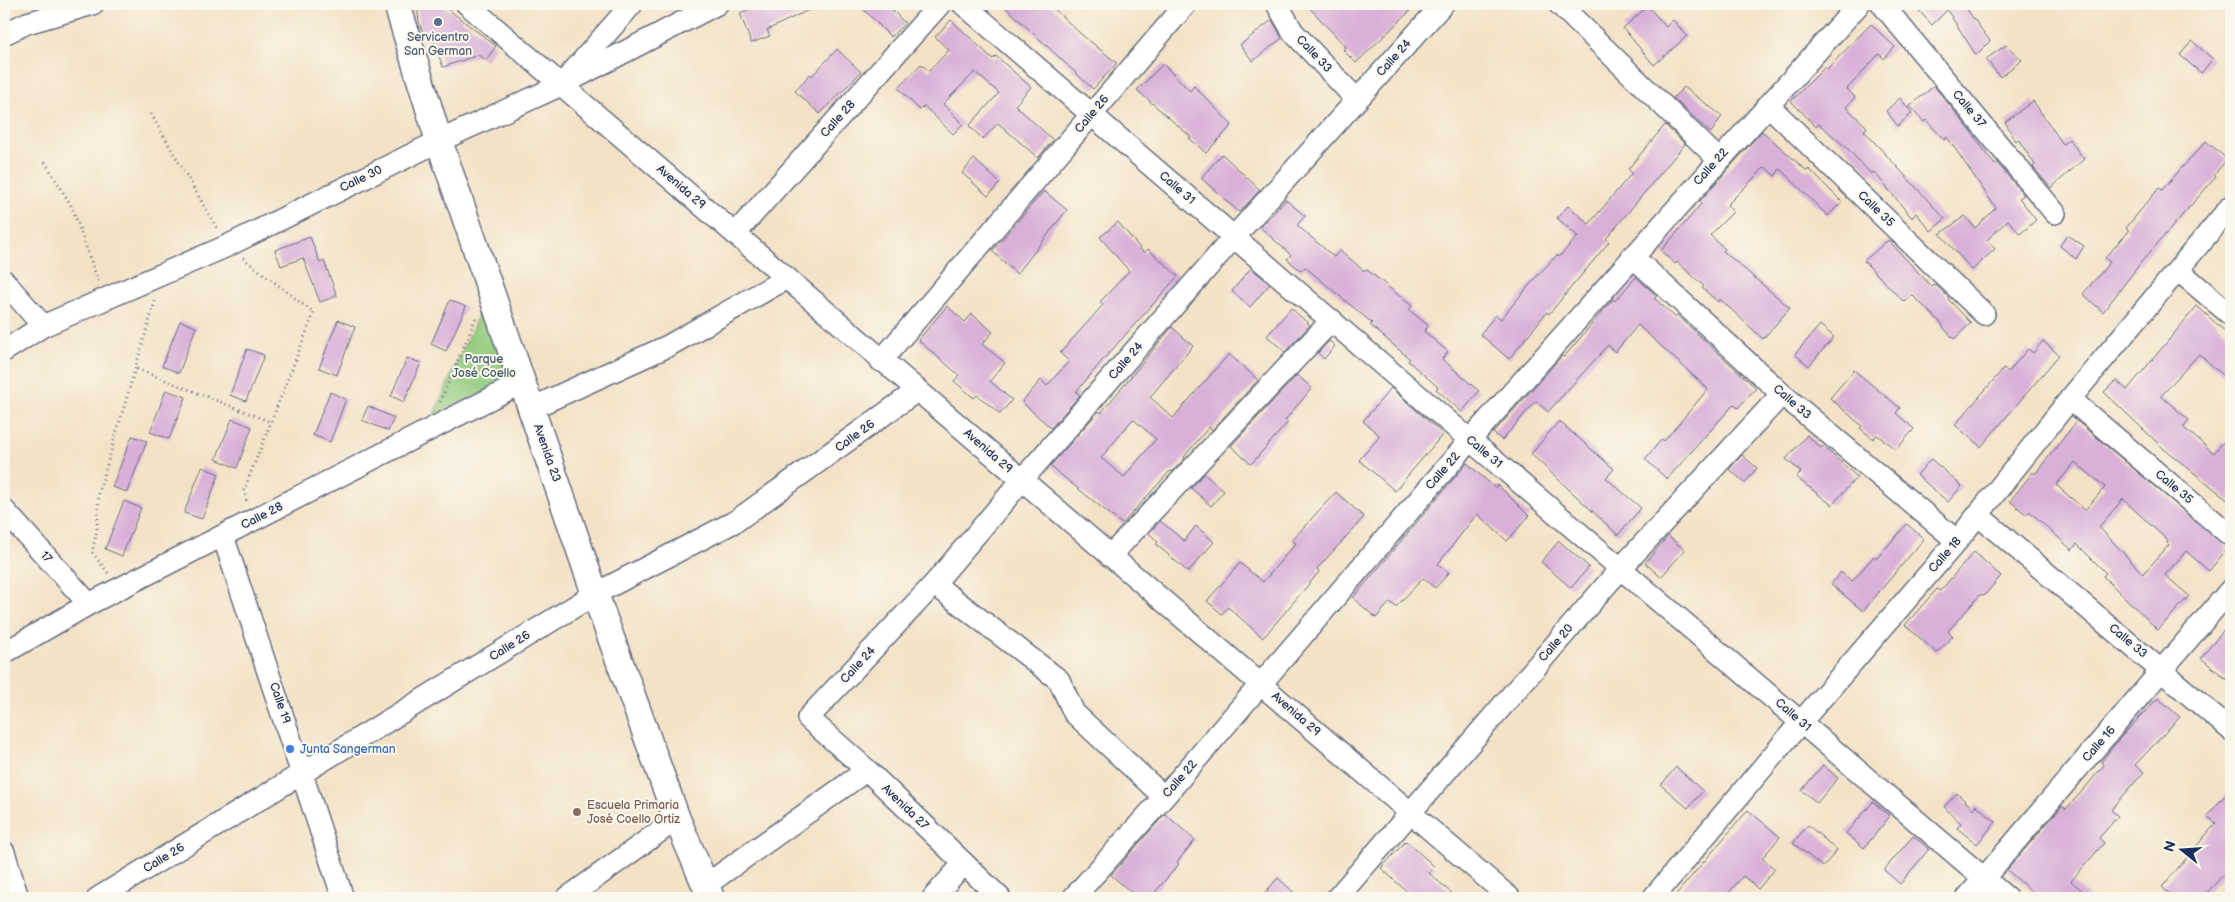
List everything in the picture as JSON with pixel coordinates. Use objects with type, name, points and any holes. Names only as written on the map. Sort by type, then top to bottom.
[{"type":"main road","name":"Avenida 23","points":[[397,4],[439,141],[532,408],[594,594],[677,819],[708,891]]},
{"type":"street","points":[[4,34],[27,23],[93,4]]},
{"type":"street","name":"Avenida 29","points":[[466,4],[1510,898]]},
{"type":"street","points":[[561,85],[632,4]]},
{"type":"street","name":"Calle 30","points":[[4,351],[44,326],[226,246],[439,141],[561,85],[718,4]]},
{"type":"street","name":"Calle 28","points":[[735,234],[940,4]]},
{"type":"street","name":"Calle 31","points":[[963,4],[2007,898]]},
{"type":"street","name":"Calle 26","points":[[882,361],[1186,4]]},
{"type":"street","name":"Calle 33","points":[[1277,4],[1293,32],[1356,99]]},
{"type":"street","name":"Calle 24","points":[[808,718],[934,584],[1234,237],[1356,99],[1444,4]]},
{"type":"street","points":[[1559,4],[1718,160]]},
{"type":"street","name":"Calle 22","points":[[1073,898],[1164,797],[1470,440],[1632,256],[1859,4]]},
{"type":"street","name":"Calle 37","points":[[1882,4],[2055,213]]},
{"type":"street","name":"Calle 35","points":[[1768,105],[1984,314]]},
{"type":"street","name":"Calle 18","points":[[1654,898],[1801,722],[1958,541],[2070,399],[2231,206]]},
{"type":"street","name":"Calle 33","points":[[1632,256],[1782,394],[1958,541]]},
{"type":"street","points":[[2178,270],[2231,315]]},
{"type":"street","points":[[532,408],[668,346],[787,278]]},
{"type":"street","points":[[4,281],[44,326]]},
{"type":"street","points":[[1110,556],[1332,320]]},
{"type":"street","name":"Calle 28","points":[[4,653],[89,604],[523,382]]},
{"type":"street","name":"Calle 26","points":[[98,898],[594,594],[736,521],[918,390]]},
{"type":"street","name":"Calle 20","points":[[1337,898],[1409,812],[1621,568],[1782,394]]},
{"type":"street","name":"Calle 35","points":[[2070,399],[2231,536]]},
{"type":"street","name":"17","points":[[4,510],[89,604]]},
{"type":"street","name":"Calle 33","points":[[1978,515],[2231,730]]},
{"type":"street","name":"Calle 19","points":[[223,536],[304,773],[343,898]]},
{"type":"street","points":[[934,584],[1059,680],[1074,713],[1164,797]]},
{"type":"street","name":"Calle 16","points":[[1967,898],[2231,590]]},
{"type":"street","name":"Avenida 27","points":[[808,718],[867,770],[1000,898]]},
{"type":"street","points":[[708,891],[867,770]]},
{"type":"street","points":[[567,898],[677,819]]},
{"type":"street","points":[[4,852],[18,898]]},
{"type":"street","points":[[933,898],[964,863]]},
{"type":"path","points":[[151,114],[226,246],[314,312],[244,490],[251,522]]},
{"type":"path","points":[[45,162],[72,207],[104,298]]},
{"type":"path","points":[[119,589],[92,552],[97,530],[100,492],[163,274]]},
{"type":"path","points":[[426,432],[477,317]]},
{"type":"path","points":[[137,368],[271,422]]},
{"type":"green space","name":"Parque José Coello","points":[[485,300],[515,379],[434,414]]},
{"type":"building","points":[[417,4],[441,4],[496,46],[486,60],[478,55],[443,67],[432,36],[425,39],[419,22]]},
{"type":"building","points":[[762,4],[821,4],[767,30],[770,36],[751,43],[740,13]]},
{"type":"building","points":[[858,4],[886,4],[905,23],[891,37]]},
{"type":"building","points":[[1002,4],[1049,4],[1082,35],[1117,63],[1093,89]]},
{"type":"building","points":[[1306,4],[1403,4],[1410,11],[1356,63],[1343,50],[1346,47]]},
{"type":"building","points":[[1913,4],[1963,4],[1990,41],[1976,55],[1947,10],[1932,25]]},
{"type":"building","points":[[1648,6],[1666,27],[1673,20],[1687,36],[1654,65],[1623,28]]},
{"type":"building","points":[[951,20],[993,59],[996,56],[1031,87],[1015,105],[1053,140],[1038,158],[998,123],[983,139],[969,126],[999,93],[975,72],[943,104],[963,124],[953,134],[924,106],[920,110],[898,88],[921,64],[929,71],[949,50],[935,37]]},
{"type":"building","points":[[1272,20],[1282,38],[1253,61],[1240,45]]},
{"type":"building","points":[[1871,24],[1895,47],[1884,59],[1879,54],[1847,89],[1855,97],[1846,107],[1867,127],[1864,131],[1945,219],[1931,231],[1916,213],[1912,218],[1874,172],[1871,174],[1847,148],[1819,124],[1816,127],[1791,101],[1825,67],[1827,69]]},
{"type":"building","points":[[2192,41],[2213,59],[2201,73],[2180,55]]},
{"type":"building","points":[[2006,45],[2022,60],[2000,77],[1986,59]]},
{"type":"building","points":[[837,49],[861,72],[820,114],[795,91]]},
{"type":"building","points":[[1163,64],[1190,91],[1194,86],[1232,125],[1206,153],[1189,138],[1191,137],[1137,90]]},
{"type":"building","points":[[1934,86],[1995,165],[1997,163],[2024,195],[2019,198],[2036,220],[2020,234],[2008,220],[1987,240],[1995,249],[1972,270],[1940,234],[1965,216],[1975,228],[1996,208],[1947,137],[1944,140],[1910,106]]},
{"type":"building","points":[[1684,87],[1722,116],[1711,133],[1673,98]]},
{"type":"building","points":[[1900,98],[1912,113],[1898,126],[1886,111]]},
{"type":"building","points":[[2033,101],[2063,144],[2069,139],[2084,159],[2051,188],[2033,167],[2035,165],[2018,139],[2016,141],[2005,122]]},
{"type":"building","points":[[1665,125],[1685,144],[1606,239],[1609,242],[1549,314],[1547,312],[1509,359],[1480,334],[1496,315],[1501,319],[1537,276],[1557,255],[1559,257],[1578,236],[1557,218],[1568,206],[1589,224],[1632,173],[1628,169]]},
{"type":"building","points":[[1762,131],[1807,171],[1809,169],[1842,202],[1828,216],[1780,169],[1775,176],[1765,167],[1727,205],[1733,212],[1710,235],[1725,249],[1723,251],[1790,308],[1763,339],[1720,299],[1718,302],[1702,288],[1704,286],[1677,262],[1675,264],[1661,251],[1702,203],[1700,201]]},
{"type":"building","points":[[2206,141],[2227,159],[2214,175],[2216,177],[2142,261],[2103,312],[2083,294],[2110,262],[2105,258],[2129,231],[2126,228],[2159,188],[2162,190]]},
{"type":"building","points":[[1222,154],[1260,190],[1239,212],[1201,178]]},
{"type":"building","points":[[974,159],[1000,183],[988,196],[962,173]]},
{"type":"building","points":[[1044,191],[1067,210],[1017,274],[992,251]]},
{"type":"building","points":[[1286,200],[1305,216],[1297,225],[1334,257],[1340,250],[1364,271],[1366,269],[1412,306],[1409,310],[1429,326],[1424,331],[1448,352],[1442,359],[1479,391],[1462,412],[1436,389],[1438,387],[1408,361],[1410,359],[1370,325],[1372,323],[1305,267],[1301,271],[1287,259],[1291,255],[1260,227]]},
{"type":"building","points":[[1118,222],[1144,253],[1148,249],[1178,276],[1076,392],[1080,395],[1051,428],[1022,402],[1041,380],[1047,386],[1069,361],[1060,353],[1103,305],[1100,302],[1129,271],[1100,237]]},
{"type":"building","points":[[2067,235],[2084,246],[2076,259],[2060,246]]},
{"type":"building","points":[[310,237],[320,263],[324,261],[337,296],[320,302],[303,258],[281,266],[275,250]]},
{"type":"building","points":[[1888,240],[1932,287],[1935,284],[1949,298],[1971,323],[1954,339],[1943,325],[1912,295],[1904,302],[1864,261]]},
{"type":"building","points":[[1251,268],[1270,284],[1250,307],[1232,291]]},
{"type":"building","points":[[1636,277],[1657,296],[1654,298],[1675,317],[1677,315],[1756,388],[1738,408],[1734,404],[1667,479],[1645,459],[1662,439],[1664,441],[1708,389],[1638,325],[1615,352],[1608,345],[1548,412],[1536,401],[1502,440],[1493,433],[1562,356],[1564,357],[1613,299],[1615,301]]},
{"type":"building","points":[[450,300],[466,307],[446,351],[431,344]]},
{"type":"building","points":[[947,306],[965,322],[972,314],[993,332],[982,344],[1005,363],[990,381],[1012,400],[1000,414],[977,395],[974,398],[954,381],[959,375],[918,340]]},
{"type":"building","points":[[2197,306],[2231,337],[2231,382],[2199,354],[2161,396],[2189,420],[2183,427],[2214,453],[2223,442],[2231,449],[2231,502],[2164,449],[2104,392],[2116,380],[2127,390]]},
{"type":"building","points":[[1291,308],[1310,325],[1285,352],[1267,336]]},
{"type":"building","points":[[338,320],[355,327],[337,375],[319,368]]},
{"type":"building","points":[[180,321],[196,327],[179,373],[162,366]]},
{"type":"building","points":[[1820,325],[1834,337],[1809,366],[1795,354]]},
{"type":"building","points":[[1172,327],[1193,346],[1150,397],[1173,418],[1229,354],[1258,380],[1212,430],[1209,427],[1185,458],[1172,472],[1170,471],[1122,524],[1050,466],[1099,411],[1101,413]],"holes":[[[1133,419],[1156,439],[1124,477],[1101,458]]]},
{"type":"building","points":[[1329,341],[1335,346],[1324,359],[1318,353]]},
{"type":"building","points":[[2043,341],[2059,355],[1981,447],[1955,425],[2004,368],[2008,372],[2028,349],[2033,353]]},
{"type":"building","points":[[247,349],[264,355],[246,401],[230,395]]},
{"type":"building","points":[[407,358],[421,363],[404,402],[391,396]]},
{"type":"building","points":[[1854,370],[1900,408],[1896,413],[1914,429],[1896,450],[1877,435],[1873,439],[1860,428],[1862,426],[1830,398]]},
{"type":"building","points":[[1297,375],[1312,388],[1285,420],[1288,422],[1251,464],[1231,446]]},
{"type":"building","points":[[1391,388],[1443,434],[1395,491],[1359,460],[1380,436],[1363,421]]},
{"type":"building","points":[[166,390],[186,397],[169,439],[150,432]]},
{"type":"building","points":[[330,392],[346,399],[330,442],[313,435]]},
{"type":"building","points":[[368,406],[394,418],[388,431],[362,420]]},
{"type":"building","points":[[232,419],[252,427],[237,468],[216,459]]},
{"type":"building","points":[[1559,421],[1614,469],[1606,478],[1641,508],[1618,535],[1531,454]]},
{"type":"building","points":[[2077,421],[2228,548],[2209,571],[2186,551],[2165,575],[2189,596],[2158,630],[2103,576],[2106,573],[2077,544],[2072,550],[2029,511],[2027,515],[2010,501],[2033,472],[2035,474]],"holes":[[[2075,462],[2105,487],[2085,510],[2056,485]],[[2123,499],[2168,541],[2169,545],[2143,574],[2099,527]]]},
{"type":"building","points":[[1807,435],[1821,448],[1823,446],[1857,477],[1832,505],[1796,477],[1801,472],[1786,459]]},
{"type":"building","points":[[132,436],[147,441],[127,492],[112,487]]},
{"type":"building","points":[[1742,455],[1757,468],[1745,483],[1729,469]]},
{"type":"building","points":[[1931,459],[1962,486],[1948,502],[1917,475]]},
{"type":"building","points":[[1467,463],[1495,488],[1498,485],[1529,516],[1507,541],[1477,514],[1438,564],[1449,573],[1435,588],[1423,578],[1396,607],[1390,602],[1376,618],[1353,598]]},
{"type":"building","points":[[202,467],[219,474],[202,519],[184,513]]},
{"type":"building","points":[[1204,474],[1224,491],[1211,506],[1191,488]]},
{"type":"building","points":[[1336,492],[1364,517],[1317,569],[1319,572],[1263,638],[1228,607],[1222,614],[1207,601],[1240,563],[1263,582],[1296,543],[1292,540]]},
{"type":"building","points":[[124,501],[141,508],[122,556],[105,549]]},
{"type":"building","points":[[1160,521],[1184,541],[1196,526],[1214,542],[1188,572],[1156,544],[1158,542],[1149,533]]},
{"type":"building","points":[[1907,524],[1924,539],[1863,611],[1831,584],[1841,572],[1852,581],[1874,556],[1877,558]]},
{"type":"building","points":[[1668,536],[1685,550],[1661,577],[1645,563]]},
{"type":"building","points":[[1559,541],[1589,567],[1571,588],[1541,562]]},
{"type":"building","points":[[1974,552],[2001,576],[1984,596],[1981,594],[1948,631],[1953,636],[1937,653],[1905,625],[1937,589],[1940,591]]},
{"type":"building","points":[[2231,621],[2231,683],[2201,658]]},
{"type":"building","points":[[2158,698],[2180,717],[2135,765],[2144,772],[2111,810],[2118,816],[2099,838],[2104,843],[2071,881],[2091,898],[2039,898],[2007,870],[2062,806],[2066,809],[2085,788],[2104,765],[2101,762],[2120,738]]},
{"type":"building","points":[[1823,765],[1838,778],[1817,803],[1802,790]]},
{"type":"building","points":[[1676,767],[1703,791],[1688,808],[1661,785]]},
{"type":"building","points":[[2231,789],[2231,866],[2202,898],[2174,898],[2162,887],[2216,823],[2207,816]]},
{"type":"building","points":[[1957,793],[1973,809],[1976,805],[1996,822],[1977,844],[1957,828],[1961,823],[1944,807]]},
{"type":"building","points":[[1873,802],[1890,816],[1864,848],[1846,833]]},
{"type":"building","points":[[1748,810],[1780,837],[1762,858],[1775,869],[1758,889],[1743,876],[1724,898],[1673,898]]},
{"type":"building","points":[[1165,814],[1195,840],[1177,862],[1179,864],[1150,898],[1138,898],[1111,875]]},
{"type":"building","points":[[1808,825],[1837,850],[1823,867],[1793,843]]},
{"type":"building","points":[[1913,836],[1929,849],[1900,884],[1884,870]]},
{"type":"building","points":[[1406,841],[1435,867],[1429,873],[1457,898],[1414,898],[1381,868]]},
{"type":"building","points":[[1278,878],[1300,898],[1260,898]]},
{"type":"place","name":"Servicentro San German","points":[[438,22]]},
{"type":"place","name":"Junta Sangerman","points":[[290,749]]},
{"type":"place","name":"Escuela Primaria José Coello Ortiz","points":[[577,812]]}]
